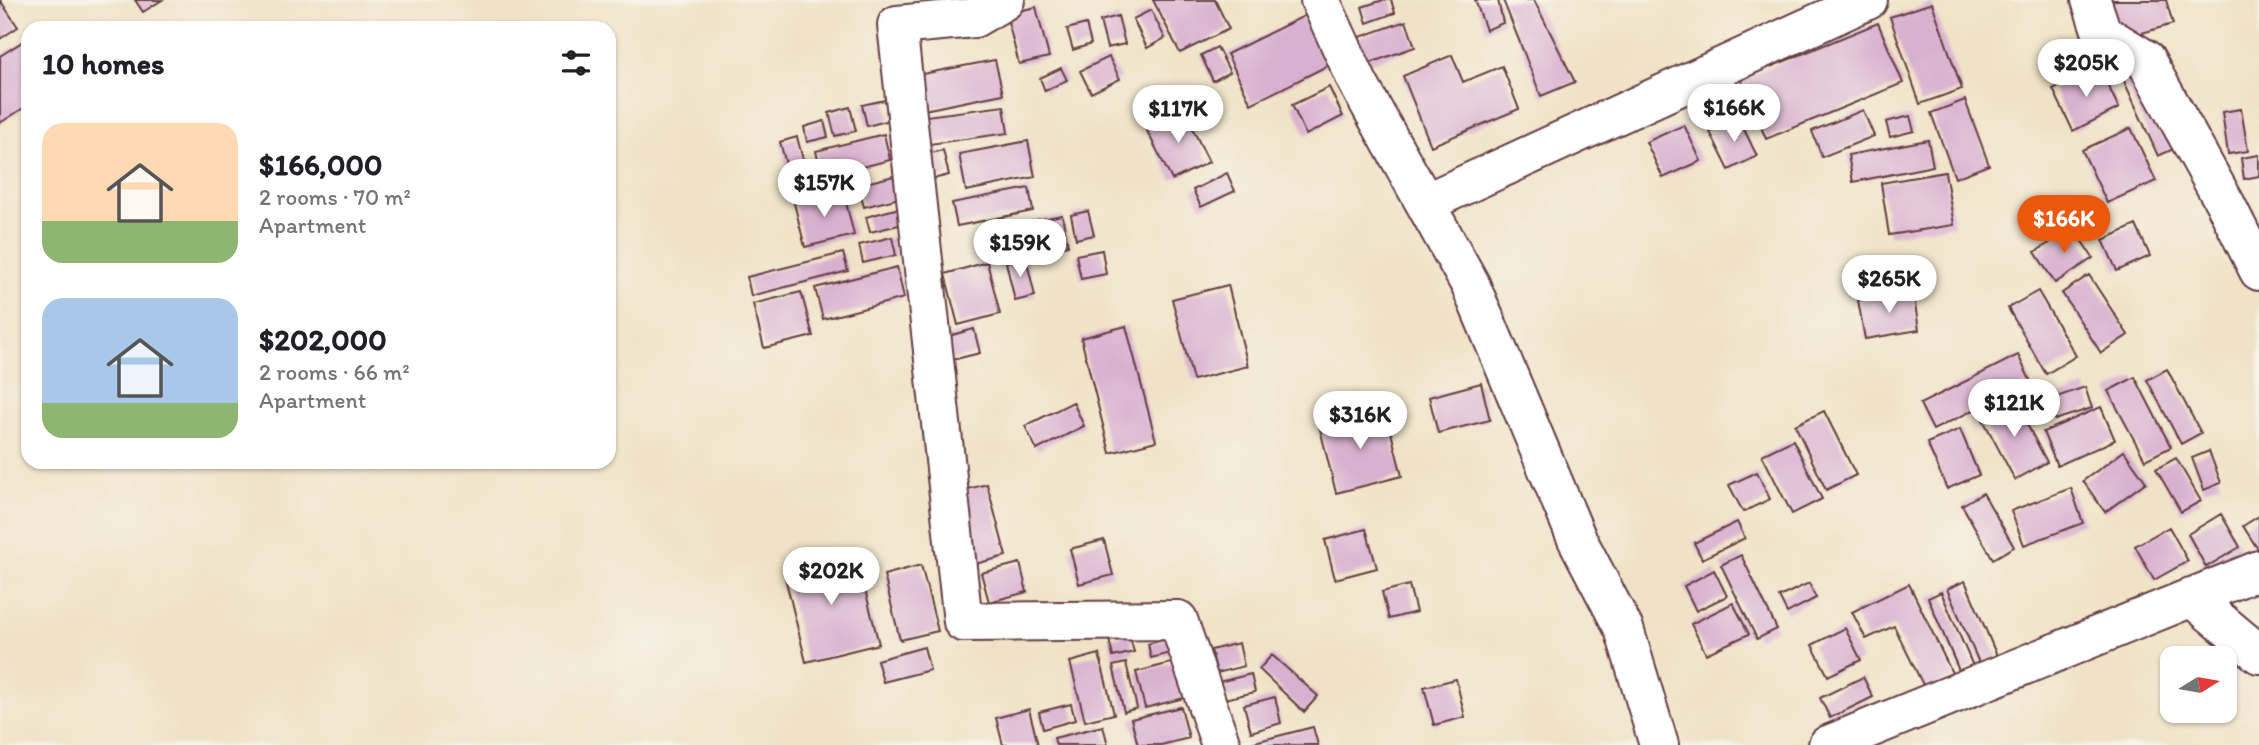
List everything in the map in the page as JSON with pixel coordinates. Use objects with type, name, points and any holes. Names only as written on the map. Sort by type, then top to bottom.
[{"type":"street","points":[[1005,0],[974,18],[897,24],[921,263],[963,622],[1178,620],[1221,745]]},
{"type":"street","points":[[1320,0],[1358,83],[1470,284],[1577,539],[1624,629],[1659,745]]},
{"type":"street","points":[[1425,203],[1868,0]]},
{"type":"street","points":[[2091,0],[2102,33],[2145,59],[2226,205],[2259,271]]},
{"type":"street","points":[[1828,745],[2259,570]]},
{"type":"street","points":[[2191,597],[2259,654]]},
{"type":"building","points":[[0,0],[18,27],[0,39]]},
{"type":"building","points":[[135,0],[162,0],[143,12]]},
{"type":"building","points":[[1153,0],[1215,0],[1229,29],[1180,53]]},
{"type":"building","points":[[1391,0],[1395,13],[1367,23],[1362,7]]},
{"type":"building","points":[[1475,0],[1498,0],[1503,23],[1486,30]]},
{"type":"building","points":[[1503,0],[1534,0],[1575,82],[1541,96]]},
{"type":"building","points":[[2110,0],[2166,0],[2173,24],[2121,39]]},
{"type":"building","points":[[1932,3],[1962,89],[1920,104],[1890,17]]},
{"type":"building","points":[[1036,7],[1049,57],[1019,64],[1006,14]]},
{"type":"building","points":[[1151,10],[1165,38],[1147,48],[1133,19]]},
{"type":"building","points":[[1306,15],[1331,64],[1251,104],[1227,54]]},
{"type":"building","points":[[1118,16],[1125,44],[1107,48],[1100,21]]},
{"type":"building","points":[[1406,21],[1415,47],[1367,64],[1357,38]]},
{"type":"building","points":[[1878,23],[1903,83],[1766,139],[1741,79]]},
{"type":"building","points":[[1086,24],[1091,44],[1073,50],[1067,29]]},
{"type":"building","points":[[21,43],[21,110],[0,123],[0,56]]},
{"type":"building","points":[[1217,47],[1230,72],[1213,81],[1201,55]]},
{"type":"building","points":[[1452,55],[1463,82],[1502,66],[1519,109],[1431,146],[1403,76]]},
{"type":"building","points":[[1109,57],[1120,79],[1091,93],[1080,71]]},
{"type":"building","points":[[995,60],[1003,94],[919,111],[912,76]]},
{"type":"building","points":[[2137,62],[2176,148],[2158,156],[2119,70]]},
{"type":"building","points":[[2099,67],[2119,108],[2073,131],[2053,89]]},
{"type":"building","points":[[1061,68],[1067,80],[1045,91],[1040,78]]},
{"type":"building","points":[[1329,87],[1343,116],[1306,135],[1292,105]]},
{"type":"building","points":[[885,100],[890,120],[867,126],[862,105]]},
{"type":"building","points":[[1965,100],[1989,165],[1955,178],[1931,113]]},
{"type":"building","points":[[1004,106],[1008,133],[923,145],[918,117]]},
{"type":"building","points":[[850,107],[856,131],[835,136],[829,113]]},
{"type":"building","points":[[2241,109],[2248,151],[2228,154],[2222,112]]},
{"type":"building","points":[[1863,110],[1874,136],[1822,157],[1812,131]]},
{"type":"building","points":[[1184,111],[1209,162],[1172,180],[1146,129]]},
{"type":"building","points":[[1910,116],[1914,131],[1890,137],[1886,122]]},
{"type":"building","points":[[1739,119],[1757,156],[1729,170],[1710,132]]},
{"type":"building","points":[[824,121],[828,137],[807,142],[804,127]]},
{"type":"building","points":[[1684,125],[1701,161],[1663,178],[1646,142]]},
{"type":"building","points":[[2131,128],[2156,181],[2107,203],[2082,150]]},
{"type":"building","points":[[884,134],[890,160],[822,177],[816,151]]},
{"type":"building","points":[[797,137],[809,182],[792,186],[780,142]]},
{"type":"building","points":[[1928,140],[1933,166],[1853,182],[1848,155]]},
{"type":"building","points":[[1028,141],[1035,177],[966,191],[959,154]]},
{"type":"building","points":[[943,150],[949,175],[925,181],[918,156]]},
{"type":"building","points":[[2259,155],[2259,176],[2244,179],[2241,158]]},
{"type":"building","points":[[1945,172],[1954,225],[1889,235],[1881,183]]},
{"type":"building","points":[[1227,173],[1235,191],[1201,207],[1193,190]]},
{"type":"building","points":[[898,175],[903,197],[864,207],[858,185]]},
{"type":"building","points":[[1029,188],[1033,211],[957,226],[952,203]]},
{"type":"building","points":[[843,190],[854,235],[805,247],[794,203]]},
{"type":"building","points":[[899,208],[903,224],[870,232],[866,217]]},
{"type":"building","points":[[1088,211],[1094,235],[1076,239],[1071,215]]},
{"type":"building","points":[[1062,215],[1068,245],[1038,251],[1032,221]]},
{"type":"building","points":[[2136,225],[2150,256],[2117,271],[2103,240]]},
{"type":"building","points":[[2073,228],[2093,258],[2055,283],[2035,252]]},
{"type":"building","points":[[892,237],[896,255],[863,263],[859,245]]},
{"type":"building","points":[[1102,250],[1106,274],[1081,279],[1076,255]]},
{"type":"building","points":[[843,253],[848,271],[751,296],[747,277]]},
{"type":"building","points":[[1026,258],[1035,296],[1015,301],[1006,262]]},
{"type":"building","points":[[987,262],[1000,314],[958,325],[945,274]]},
{"type":"building","points":[[897,267],[904,298],[823,319],[815,288]]},
{"type":"building","points":[[2089,275],[2128,335],[2101,353],[2062,293]]},
{"type":"building","points":[[1228,285],[1248,366],[1193,380],[1172,299]]},
{"type":"building","points":[[1913,291],[1919,330],[1865,339],[1858,300]]},
{"type":"building","points":[[2038,291],[2076,356],[2046,374],[2008,308]]},
{"type":"building","points":[[801,292],[813,336],[764,348],[753,304]]},
{"type":"building","points":[[1126,326],[1156,441],[1110,453],[1081,338]]},
{"type":"building","points":[[974,329],[980,353],[952,360],[945,337]]},
{"type":"building","points":[[2018,355],[2031,382],[1933,430],[1920,404]]},
{"type":"building","points":[[2167,369],[2201,433],[2181,444],[2147,380]]},
{"type":"building","points":[[2135,377],[2171,447],[2145,460],[2108,391]]},
{"type":"building","points":[[1481,383],[1490,420],[1438,433],[1429,397]]},
{"type":"building","points":[[2085,387],[2092,408],[2055,420],[2048,400]]},
{"type":"building","points":[[2013,398],[2047,462],[2015,480],[1981,416]]},
{"type":"building","points":[[1073,402],[1084,426],[1037,450],[1025,426]]},
{"type":"building","points":[[2101,407],[2115,440],[2057,466],[2043,432]]},
{"type":"building","points":[[1385,409],[1402,476],[1336,493],[1319,425]]},
{"type":"building","points":[[1824,411],[1856,475],[1826,490],[1795,425]]},
{"type":"building","points":[[1960,429],[1979,475],[1947,489],[1927,443]]},
{"type":"building","points":[[1793,440],[1822,499],[1792,514],[1762,455]]},
{"type":"building","points":[[2124,451],[2146,482],[2105,512],[2083,481]]},
{"type":"building","points":[[2209,451],[2221,483],[2204,490],[2192,458]]},
{"type":"building","points":[[2176,458],[2201,501],[2181,512],[2156,469]]},
{"type":"building","points":[[1757,472],[1770,499],[1743,512],[1729,485]]},
{"type":"building","points":[[987,484],[1006,556],[975,564],[957,492]]},
{"type":"building","points":[[2071,488],[2083,523],[2024,545],[2011,511]]},
{"type":"building","points":[[1983,493],[2014,547],[1993,559],[1962,505]]},
{"type":"building","points":[[2221,514],[2240,547],[2206,567],[2188,534]]},
{"type":"building","points":[[2259,516],[2259,551],[2243,526]]},
{"type":"building","points":[[1737,522],[1745,538],[1702,559],[1694,543]]},
{"type":"building","points":[[2169,527],[2188,561],[2154,580],[2135,546]]},
{"type":"building","points":[[1366,529],[1377,568],[1335,579],[1325,540]]},
{"type":"building","points":[[1104,540],[1113,575],[1079,584],[1070,549]]},
{"type":"building","points":[[855,551],[879,644],[806,662],[783,569]]},
{"type":"building","points":[[1741,555],[1777,629],[1757,639],[1721,565]]},
{"type":"building","points":[[1020,563],[1027,592],[989,602],[981,573]]},
{"type":"building","points":[[921,565],[938,631],[900,640],[884,575]]},
{"type":"building","points":[[1714,570],[1727,596],[1696,611],[1684,586]]},
{"type":"building","points":[[1965,581],[1997,656],[1980,665],[1947,589]]},
{"type":"building","points":[[1809,583],[1816,598],[1787,613],[1779,597]]},
{"type":"building","points":[[1909,584],[1954,677],[1926,691],[1894,626],[1866,639],[1852,612]]},
{"type":"building","points":[[1409,585],[1416,612],[1389,619],[1382,592]]},
{"type":"building","points":[[1941,592],[1973,666],[1960,673],[1928,598]]},
{"type":"building","points":[[1733,603],[1749,634],[1706,654],[1691,624]]},
{"type":"building","points":[[1845,628],[1861,660],[1828,676],[1812,645]]},
{"type":"building","points":[[1129,634],[1134,652],[1113,657],[1109,639]]},
{"type":"building","points":[[1174,637],[1178,651],[1151,658],[1148,644]]},
{"type":"building","points":[[1239,643],[1244,666],[1217,673],[1211,650]]},
{"type":"building","points":[[924,647],[930,670],[883,682],[877,660]]},
{"type":"building","points":[[1099,654],[1114,714],[1085,721],[1070,662]]},
{"type":"building","points":[[1272,655],[1318,696],[1304,712],[1259,669]]},
{"type":"building","points":[[1183,660],[1192,696],[1145,708],[1136,672]]},
{"type":"building","points":[[1126,663],[1137,708],[1124,712],[1113,666]]},
{"type":"building","points":[[1251,674],[1255,692],[1220,700],[1215,683]]},
{"type":"building","points":[[1863,677],[1873,697],[1830,718],[1820,698]]},
{"type":"building","points":[[1456,679],[1465,717],[1434,725],[1424,687]]},
{"type":"building","points":[[1275,697],[1281,723],[1251,732],[1244,705]]},
{"type":"building","points":[[1071,704],[1075,720],[1043,729],[1039,712]]},
{"type":"building","points":[[1181,707],[1189,738],[1161,745],[1138,745],[1131,719]]},
{"type":"building","points":[[1029,709],[1038,745],[1003,745],[996,718]]},
{"type":"building","points":[[1103,726],[1108,745],[1056,745],[1054,738]]},
{"type":"building","points":[[1313,727],[1318,745],[1247,745],[1247,744]]}]
